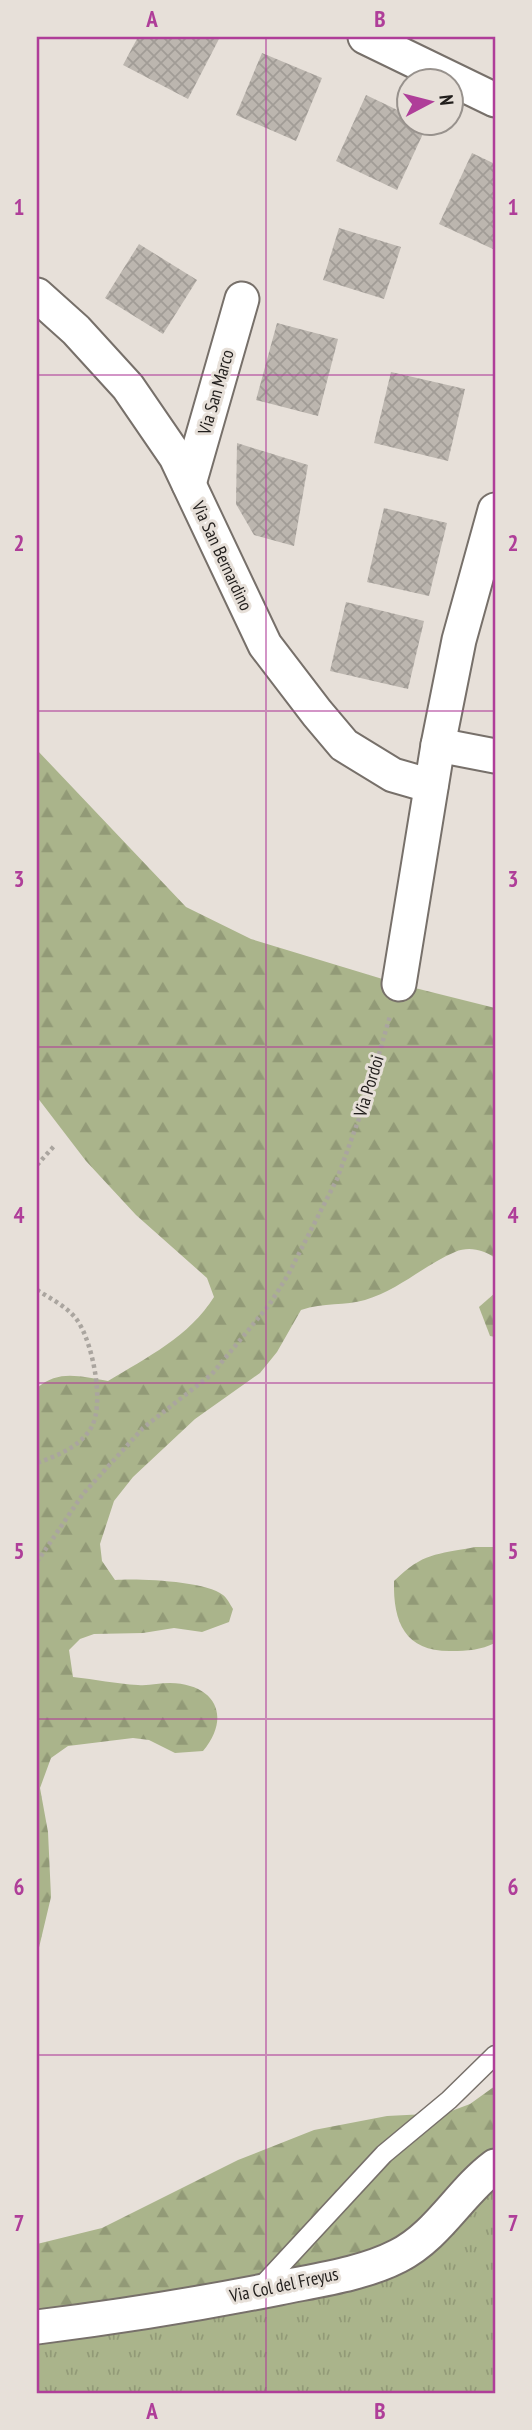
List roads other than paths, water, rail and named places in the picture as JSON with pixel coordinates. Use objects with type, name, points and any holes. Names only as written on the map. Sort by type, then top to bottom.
[{"type":"street","points":[[365,37],[495,100]]},
{"type":"street","name":"Via San Bernardino","points":[[37,295],[76,330],[128,387],[176,457],[265,645],[317,713],[344,745],[393,775],[431,786]]},
{"type":"street","name":"Via San Marco","points":[[189,484],[242,299]]},
{"type":"street","points":[[399,984],[438,745],[459,640],[495,510]]},
{"type":"street","points":[[438,745],[495,756]]},
{"type":"street","name":"Via Col del Freyus","points":[[37,2327],[325,2279],[397,2257],[423,2241],[472,2183],[495,2166]]},
{"type":"lane","points":[[256,2292],[384,2154],[449,2100],[495,2055]]}]
